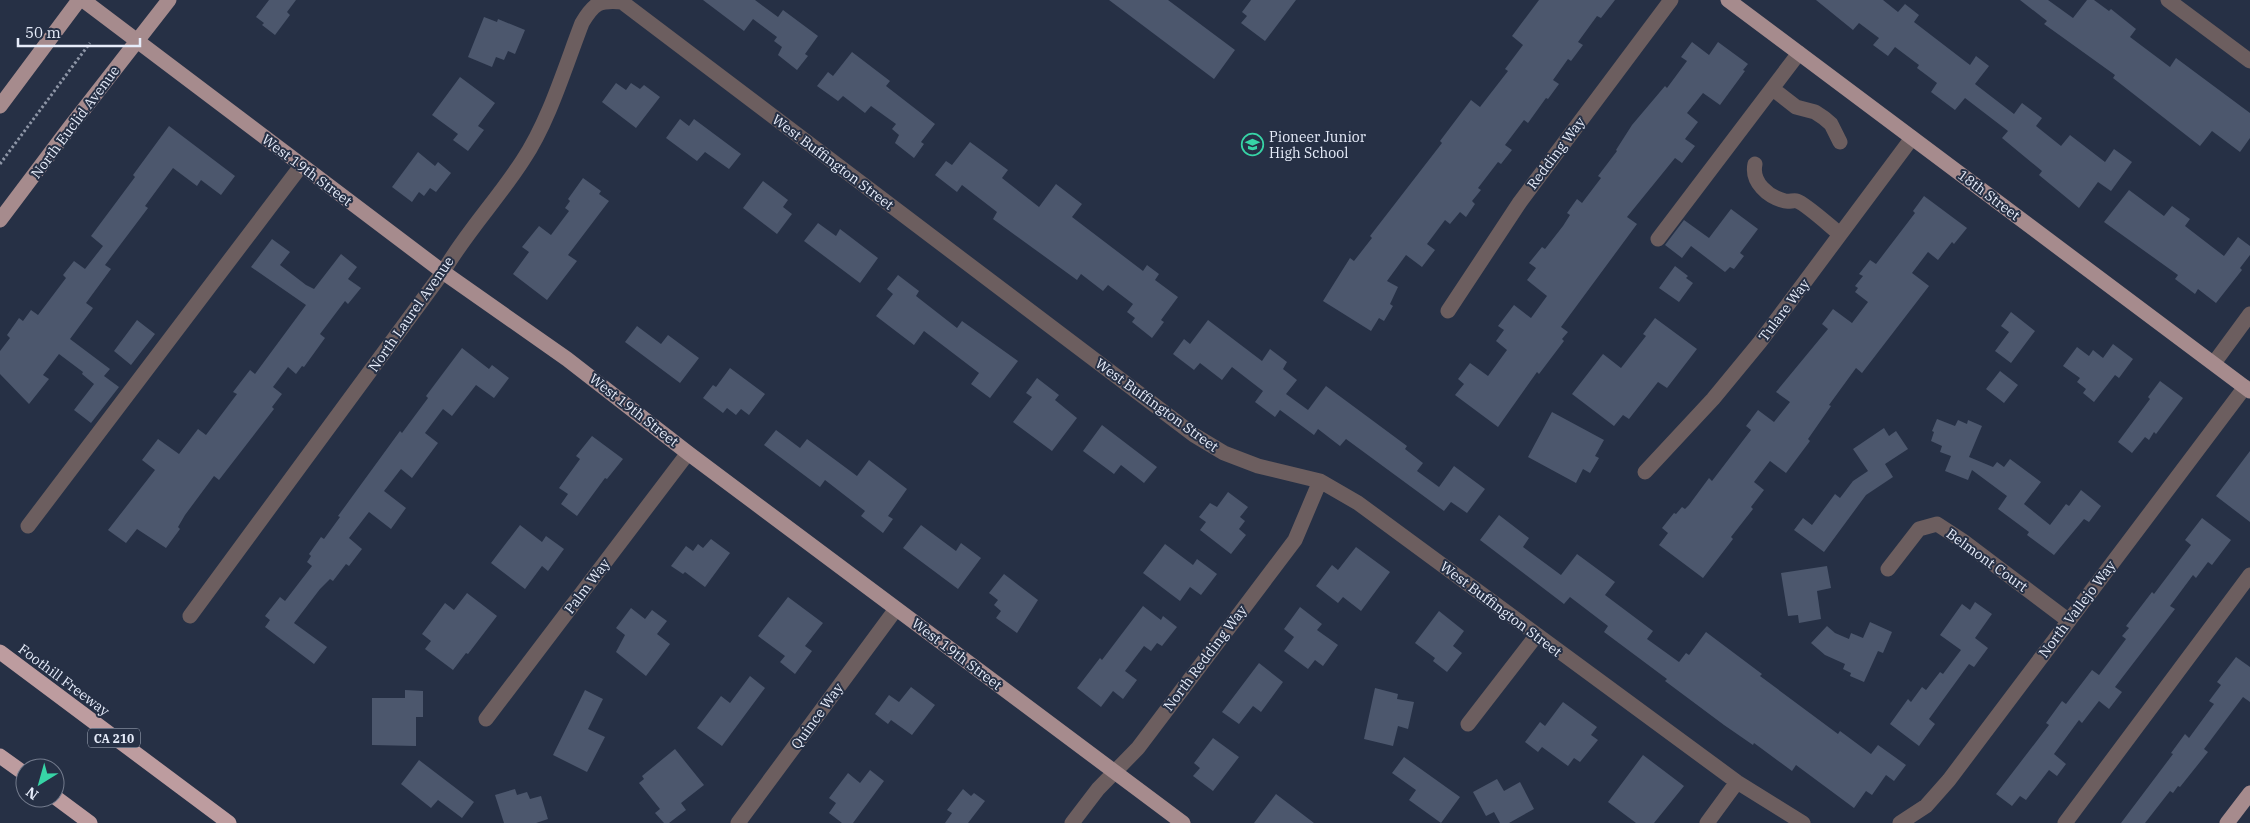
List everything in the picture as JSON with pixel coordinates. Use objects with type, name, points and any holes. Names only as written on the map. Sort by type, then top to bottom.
[{"type":"highway","name":"Foothill Freeway","points":[[0,652],[229,823]]},
{"type":"highway","points":[[0,756],[15,767]]},
{"type":"highway","points":[[65,804],[90,823]]},
{"type":"main road","points":[[0,106],[79,0]]},
{"type":"main road","name":"West 19th Street","points":[[83,0],[301,166],[444,272],[567,359],[688,453],[1182,823]]},
{"type":"main road","name":"North Euclid Avenue","points":[[0,220],[169,0]]},
{"type":"main road","name":"18th Street","points":[[1728,0],[2247,389]]},
{"type":"main road","points":[[2227,823],[2250,793]]},
{"type":"street","name":"North Laurel Avenue","points":[[190,616],[444,272],[458,246],[523,161],[537,137],[582,23],[592,6],[607,0]]},
{"type":"street","name":"West Buffington Street","points":[[607,0],[622,2],[639,13],[668,38],[1194,435],[1224,453],[1258,466],[1320,481],[1358,502],[1536,636],[1737,782],[1803,823]]},
{"type":"street","name":"Redding Way","points":[[1448,311],[1520,202],[1671,0]]},
{"type":"street","points":[[2168,0],[2250,60]]},
{"type":"street","points":[[1658,239],[1799,53]]},
{"type":"street","points":[[1772,89],[1796,107],[1815,112],[1824,118],[1831,124],[1840,142]]},
{"type":"street","name":"Tulare Way","points":[[1645,472],[1712,399],[1760,342],[1912,138]]},
{"type":"street","points":[[1755,164],[1753,172],[1757,182],[1768,195],[1787,201],[1797,201],[1840,234]]},
{"type":"street","points":[[28,526],[301,166]]},
{"type":"street","points":[[2214,363],[2250,314]]},
{"type":"street","name":"North Vallejo Way","points":[[1900,823],[1926,806],[1948,780],[2247,389]]},
{"type":"street","name":"Palm Way","points":[[486,719],[688,453]]},
{"type":"street","name":"North Redding Way","points":[[1072,823],[1098,789],[1138,748],[1294,540],[1320,481]]},
{"type":"street","name":"Belmont Court","points":[[1888,570],[1919,529],[1937,524],[1963,541],[2069,621]]},
{"type":"street","points":[[2065,823],[2250,576]]},
{"type":"street","name":"Quince Way","points":[[738,823],[896,609]]},
{"type":"street","points":[[1468,724],[1536,636]]},
{"type":"street","points":[[1707,823],[1737,782]]},
{"type":"path","points":[[0,164],[90,43]]},
{"type":"building","points":[[269,0],[296,0],[287,12],[290,15],[275,35],[262,25],[264,23],[256,17]]},
{"type":"building","points":[[703,0],[755,0],[778,17],[783,10],[818,36],[805,54],[808,56],[797,70],[778,55],[782,47],[774,41],[777,37],[753,19],[744,31]]},
{"type":"building","points":[[1109,0],[1168,0],[1235,50],[1214,79]]},
{"type":"building","points":[[1251,0],[1296,0],[1265,41],[1241,23],[1247,16],[1242,12]]},
{"type":"building","points":[[1539,0],[1615,0],[1601,18],[1597,16],[1578,42],[1583,45],[1571,61],[1568,59],[1553,80],[1559,84],[1548,99],[1546,98],[1528,123],[1524,120],[1505,145],[1512,150],[1501,164],[1498,162],[1478,188],[1481,190],[1472,201],[1475,204],[1466,217],[1460,212],[1450,224],[1445,220],[1427,244],[1435,250],[1422,267],[1406,255],[1387,281],[1398,287],[1390,304],[1393,306],[1384,321],[1379,318],[1371,331],[1323,301],[1350,258],[1354,261],[1372,238],[1370,236],[1442,143],[1440,141],[1471,100],[1480,107],[1508,71],[1505,69],[1523,45],[1512,36]]},
{"type":"building","points":[[1816,0],[1883,0],[1898,12],[1905,4],[1919,15],[1914,22],[1970,65],[1976,56],[1989,66],[1975,84],[2014,114],[2022,103],[2042,118],[2036,126],[2061,146],[2070,135],[2105,162],[2114,149],[2132,162],[2111,191],[2098,182],[2079,208],[2039,175],[2042,171],[2002,138],[2008,131],[1965,98],[1955,110],[1931,92],[1937,83],[1917,68],[1919,65],[1895,47],[1888,56],[1873,45],[1879,38],[1859,23],[1853,30]]},
{"type":"building","points":[[2020,0],[2048,0],[2073,18],[2087,0],[2094,0],[2109,11],[2111,9],[2136,29],[2130,37],[2170,67],[2176,58],[2250,113],[2250,138],[2240,152],[2212,131],[2200,146],[2113,78],[2115,75],[2044,24],[2047,21]]},
{"type":"building","points":[[484,17],[497,22],[498,19],[525,30],[515,54],[508,51],[504,60],[496,57],[492,67],[468,57]]},
{"type":"building","points":[[1692,42],[1709,55],[1718,42],[1748,64],[1743,70],[1745,71],[1720,105],[1703,93],[1687,113],[1698,122],[1685,139],[1695,146],[1682,163],[1675,158],[1627,217],[1637,224],[1561,327],[1568,332],[1562,339],[1564,341],[1539,374],[1537,372],[1498,427],[1455,395],[1464,384],[1458,379],[1470,363],[1488,376],[1507,350],[1496,341],[1504,330],[1498,326],[1514,305],[1531,318],[1547,296],[1527,280],[1536,268],[1529,263],[1542,247],[1545,249],[1563,226],[1570,215],[1567,213],[1577,199],[1582,203],[1601,178],[1598,176],[1617,151],[1632,125],[1665,86],[1667,88],[1687,61],[1681,57]]},
{"type":"building","points":[[852,52],[890,81],[886,86],[935,124],[921,142],[924,144],[914,158],[895,143],[899,135],[892,129],[896,124],[871,106],[865,113],[843,96],[838,101],[817,86],[828,72],[833,76]]},
{"type":"building","points":[[460,77],[495,103],[478,126],[484,130],[468,151],[453,140],[458,134],[432,115]]},
{"type":"building","points":[[616,83],[626,90],[631,83],[640,89],[644,85],[660,97],[636,128],[602,102]]},
{"type":"building","points":[[680,119],[689,126],[694,119],[741,154],[729,169],[705,152],[697,161],[666,138]]},
{"type":"building","points":[[169,126],[235,176],[221,195],[201,180],[197,186],[173,168],[145,206],[148,208],[105,265],[111,269],[86,303],[93,308],[70,339],[110,369],[104,376],[119,387],[91,423],[74,410],[94,384],[82,374],[83,372],[59,354],[43,375],[49,379],[29,404],[0,374],[0,351],[10,338],[7,335],[19,318],[23,321],[31,310],[38,315],[66,278],[63,275],[74,261],[85,269],[103,246],[91,236],[135,177],[133,175]]},
{"type":"building","points":[[970,142],[1008,170],[1002,178],[1039,207],[1056,184],[1082,204],[1072,217],[1143,271],[1147,265],[1159,274],[1155,280],[1178,297],[1161,320],[1164,322],[1152,338],[1132,322],[1135,318],[1127,312],[1133,304],[1108,285],[1103,291],[1081,274],[1077,280],[993,219],[997,212],[962,185],[957,192],[935,175],[946,161],[952,165]]},
{"type":"building","points":[[418,152],[435,166],[438,162],[451,173],[436,192],[430,188],[424,196],[419,192],[412,202],[392,187]]},
{"type":"building","points":[[583,178],[601,191],[599,194],[609,201],[568,255],[577,261],[547,300],[513,274],[529,252],[522,247],[539,226],[551,235],[569,211],[565,208],[570,201],[568,199]]},
{"type":"building","points":[[763,181],[788,200],[783,207],[792,214],[777,234],[743,208]]},
{"type":"building","points":[[2129,190],[2164,216],[2172,206],[2190,219],[2185,226],[2224,256],[2238,237],[2250,246],[2250,255],[2240,268],[2242,270],[2216,303],[2198,289],[2195,294],[2175,279],[2178,275],[2104,222]]},
{"type":"building","points":[[1924,196],[1967,228],[1954,244],[1952,242],[1938,260],[1928,252],[1912,273],[1929,286],[1862,373],[1856,368],[1829,405],[1831,406],[1808,439],[1810,441],[1786,473],[1770,461],[1754,482],[1764,490],[1751,507],[1753,509],[1731,537],[1733,539],[1703,578],[1659,545],[1668,533],[1662,528],[1674,513],[1676,514],[1682,507],[1685,509],[1689,505],[1709,478],[1712,481],[1751,430],[1746,426],[1758,410],[1774,422],[1790,402],[1776,392],[1828,329],[1822,324],[1833,309],[1852,323],[1868,302],[1855,292],[1858,288],[1855,286],[1863,276],[1859,274],[1870,260],[1876,264],[1915,213],[1913,211]]},
{"type":"building","points":[[1731,209],[1758,229],[1740,253],[1744,256],[1734,269],[1730,267],[1725,272],[1691,246],[1682,258],[1665,245],[1684,220],[1709,238]]},
{"type":"building","points":[[818,223],[836,236],[840,229],[878,258],[860,283],[804,241]]},
{"type":"building","points":[[272,239],[290,252],[280,265],[306,285],[314,289],[341,254],[357,267],[348,279],[361,288],[348,304],[345,301],[320,334],[325,338],[304,367],[302,366],[296,374],[288,367],[273,387],[282,394],[272,407],[274,409],[219,480],[214,476],[185,515],[178,527],[180,529],[166,548],[137,529],[126,543],[108,530],[155,470],[142,460],[158,439],[179,454],[198,429],[206,435],[237,394],[233,392],[250,370],[255,374],[306,305],[251,267]]},
{"type":"building","points":[[1675,266],[1688,276],[1686,278],[1693,283],[1679,302],[1659,288]]},
{"type":"building","points":[[898,275],[919,291],[916,296],[957,328],[962,321],[1018,361],[990,398],[971,384],[979,373],[924,331],[914,345],[876,316],[893,294],[887,289]]},
{"type":"building","points":[[2011,312],[2035,331],[2011,363],[1995,351],[2009,332],[2001,326]]},
{"type":"building","points":[[1655,318],[1697,349],[1667,388],[1658,382],[1629,419],[1623,415],[1614,426],[1572,394],[1603,354],[1621,368],[1646,336],[1643,334]]},
{"type":"building","points":[[137,320],[155,334],[131,365],[114,351]]},
{"type":"building","points":[[1208,320],[1262,361],[1270,349],[1287,362],[1283,369],[1297,380],[1286,394],[1308,410],[1326,386],[1407,446],[1405,449],[1423,463],[1417,471],[1439,487],[1454,466],[1485,489],[1467,513],[1451,502],[1444,511],[1346,439],[1340,446],[1318,429],[1314,435],[1280,410],[1275,417],[1255,402],[1263,391],[1232,367],[1222,380],[1200,363],[1194,370],[1173,354],[1184,339],[1190,344]]},
{"type":"building","points":[[637,326],[661,344],[668,335],[699,358],[680,383],[625,342]]},
{"type":"building","points":[[2113,344],[2133,359],[2119,378],[2115,375],[2094,402],[2083,393],[2086,389],[2077,382],[2080,378],[2063,366],[2077,347],[2089,356],[2093,350],[2103,358]]},
{"type":"building","points":[[462,348],[489,369],[492,365],[509,378],[494,398],[476,385],[452,416],[443,409],[425,433],[438,443],[412,478],[401,469],[384,491],[406,508],[391,529],[369,512],[349,538],[362,549],[349,566],[346,564],[333,581],[330,579],[320,589],[294,623],[327,647],[314,664],[265,627],[270,620],[265,616],[280,597],[285,601],[312,566],[307,562],[311,556],[309,554],[321,537],[324,539],[340,517],[338,516],[400,431],[402,433],[428,398],[426,396]]},
{"type":"building","points":[[730,368],[765,394],[749,415],[741,409],[736,415],[727,408],[723,413],[703,398],[713,385],[716,387]]},
{"type":"building","points":[[2000,371],[2018,385],[2004,403],[1986,389]]},
{"type":"building","points":[[1037,378],[1059,395],[1055,400],[1077,418],[1052,451],[1013,422],[1032,397],[1026,393]]},
{"type":"building","points":[[2160,381],[2183,398],[2156,434],[2154,432],[2149,440],[2145,437],[2132,453],[2118,442],[2150,399],[2148,397]]},
{"type":"building","points":[[1552,412],[1604,440],[1595,456],[1599,458],[1590,473],[1583,469],[1576,483],[1528,457]]},
{"type":"building","points":[[1937,419],[1955,426],[1958,420],[1967,424],[1968,420],[1982,426],[1969,457],[1993,467],[1997,462],[2004,467],[2010,459],[2041,482],[2024,504],[2050,525],[2066,504],[2069,506],[2081,490],[2101,506],[2089,522],[2084,519],[2054,555],[2027,535],[2029,532],[1998,509],[2007,496],[1972,470],[1968,480],[1945,471],[1951,456],[1940,452],[1942,446],[1931,441],[1934,432],[1932,431]]},
{"type":"building","points":[[1102,425],[1157,467],[1144,483],[1121,465],[1114,474],[1083,451]]},
{"type":"building","points":[[1884,428],[1889,436],[1896,431],[1908,449],[1885,464],[1893,477],[1866,495],[1824,552],[1794,530],[1803,518],[1812,525],[1835,494],[1840,498],[1853,481],[1868,471],[1853,449]]},
{"type":"building","points":[[776,430],[800,448],[807,439],[857,476],[869,460],[907,489],[888,516],[893,519],[883,533],[861,516],[865,511],[825,480],[820,487],[764,445]]},
{"type":"building","points":[[592,436],[623,459],[607,479],[605,478],[577,516],[561,504],[568,494],[559,488],[580,459],[576,456]]},
{"type":"building","points":[[2250,451],[2250,522],[2216,496]]},
{"type":"building","points":[[1228,492],[1248,507],[1240,517],[1245,521],[1239,529],[1246,535],[1231,554],[1200,530],[1206,522],[1199,517],[1210,503],[1217,507]]},
{"type":"building","points":[[1499,515],[1529,538],[1523,547],[1561,575],[1577,554],[1615,582],[1605,595],[1653,631],[1647,639],[1679,662],[1686,653],[1689,655],[1706,632],[1762,674],[1760,676],[1838,734],[1840,731],[1871,754],[1878,745],[1906,765],[1894,781],[1886,775],[1872,795],[1866,791],[1854,808],[1796,765],[1792,771],[1754,743],[1753,745],[1724,725],[1665,681],[1667,679],[1604,632],[1608,626],[1570,597],[1564,604],[1480,540]]},
{"type":"building","points":[[2202,518],[2231,540],[2212,565],[2208,562],[2196,578],[2193,575],[2170,606],[2175,609],[2115,687],[2122,692],[2109,709],[2099,701],[2082,723],[2079,720],[2054,754],[2066,764],[2057,776],[2049,770],[2026,800],[2020,796],[2012,806],[1996,794],[2049,725],[2046,723],[2062,701],[2066,704],[2092,670],[2099,675],[2126,639],[2122,636],[2129,628],[2126,626],[2152,592],[2154,594],[2191,545],[2185,540]]},
{"type":"building","points":[[520,525],[542,542],[546,536],[564,549],[548,571],[542,566],[525,589],[491,563]]},
{"type":"building","points":[[921,525],[956,551],[961,543],[981,558],[958,589],[903,548]]},
{"type":"building","points":[[711,539],[730,553],[705,587],[685,572],[683,574],[671,566],[686,546],[693,551],[698,544],[703,548]]},
{"type":"building","points":[[1165,544],[1193,565],[1197,559],[1217,574],[1201,595],[1190,587],[1180,601],[1143,573]]},
{"type":"building","points":[[1356,547],[1390,572],[1361,611],[1343,597],[1338,603],[1316,586],[1332,565],[1338,570]]},
{"type":"building","points":[[1827,566],[1831,588],[1817,591],[1821,619],[1799,623],[1798,615],[1788,616],[1781,573]]},
{"type":"building","points":[[1004,574],[1038,600],[1017,633],[996,618],[1001,611],[994,605],[998,600],[989,593]]},
{"type":"building","points":[[467,593],[497,616],[468,654],[466,653],[453,670],[425,649],[431,641],[422,634],[445,603],[454,610]]},
{"type":"building","points":[[788,597],[823,623],[805,646],[812,651],[795,674],[780,662],[785,656],[758,636]]},
{"type":"building","points":[[1975,602],[1992,614],[1975,638],[1988,648],[1974,667],[1969,664],[1929,719],[1935,724],[1919,746],[1890,724],[1908,699],[1911,702],[1922,687],[1926,690],[1940,672],[1943,674],[1961,650],[1940,635],[1962,604],[1970,610]]},
{"type":"building","points":[[1143,606],[1161,620],[1163,616],[1177,627],[1162,646],[1157,643],[1151,651],[1144,646],[1125,671],[1137,680],[1123,699],[1113,691],[1101,707],[1077,688],[1100,658],[1102,660]]},
{"type":"building","points":[[1300,607],[1322,624],[1317,630],[1338,645],[1323,666],[1315,660],[1308,669],[1284,651],[1294,637],[1284,629]]},
{"type":"building","points":[[631,608],[645,619],[652,610],[667,621],[657,634],[670,644],[646,676],[616,652],[625,635],[616,628]]},
{"type":"building","points":[[1439,611],[1464,631],[1453,646],[1462,653],[1447,672],[1433,661],[1435,658],[1415,643]]},
{"type":"building","points":[[1870,622],[1892,632],[1883,653],[1878,651],[1864,682],[1850,676],[1851,673],[1843,669],[1845,664],[1825,655],[1811,643],[1827,626],[1835,633],[1849,639],[1851,633],[1863,638]]},
{"type":"building","points":[[2236,657],[2250,667],[2250,702],[2243,697],[2204,749],[2208,752],[2180,787],[2178,786],[2173,793],[2170,791],[2145,823],[2121,823],[2173,754],[2171,753],[2185,734],[2189,738],[2214,704],[2209,701],[2221,685],[2217,682]]},
{"type":"building","points":[[1259,663],[1283,682],[1261,712],[1253,706],[1239,724],[1222,712]]},
{"type":"building","points":[[750,676],[765,688],[722,746],[697,728],[721,696],[730,703]]},
{"type":"building","points":[[911,687],[935,705],[912,735],[891,720],[888,724],[875,714],[889,695],[899,702]]},
{"type":"building","points":[[1375,688],[1398,694],[1397,699],[1414,702],[1408,729],[1398,726],[1393,746],[1364,739]]},
{"type":"building","points":[[405,690],[423,691],[423,717],[416,717],[416,746],[372,745],[372,698],[405,698]]},
{"type":"building","points":[[585,690],[603,699],[588,729],[605,737],[587,772],[553,755]]},
{"type":"building","points":[[1563,702],[1597,727],[1591,735],[1598,740],[1580,762],[1574,758],[1568,766],[1542,747],[1538,752],[1525,742],[1540,722],[1545,726]]},
{"type":"building","points":[[1213,738],[1239,757],[1213,791],[1193,776],[1200,768],[1194,763]]},
{"type":"building","points":[[675,749],[704,785],[681,803],[686,810],[669,823],[664,823],[655,813],[660,809],[639,783],[644,779],[642,776]]},
{"type":"building","points":[[1643,755],[1684,786],[1654,823],[1636,823],[1608,802]]},
{"type":"building","points":[[1404,757],[1460,797],[1441,823],[1409,800],[1416,790],[1392,773]]},
{"type":"building","points":[[419,760],[474,802],[462,818],[438,800],[431,808],[401,784]]},
{"type":"building","points":[[870,770],[884,781],[853,823],[842,823],[829,813],[836,803],[829,798],[848,773],[860,783]]},
{"type":"building","points":[[1497,779],[1504,791],[1520,782],[1534,809],[1509,823],[1500,823],[1494,812],[1486,816],[1473,792]]},
{"type":"building","points":[[515,789],[517,795],[527,792],[530,799],[541,796],[548,819],[536,823],[504,823],[495,795]]},
{"type":"building","points":[[963,789],[971,796],[974,793],[985,801],[968,823],[945,823],[952,813],[947,810]]},
{"type":"building","points":[[1276,794],[1314,823],[1254,823]]},
{"type":"place","name":"Pioneer Junior High School","points":[[1253,145]]}]
